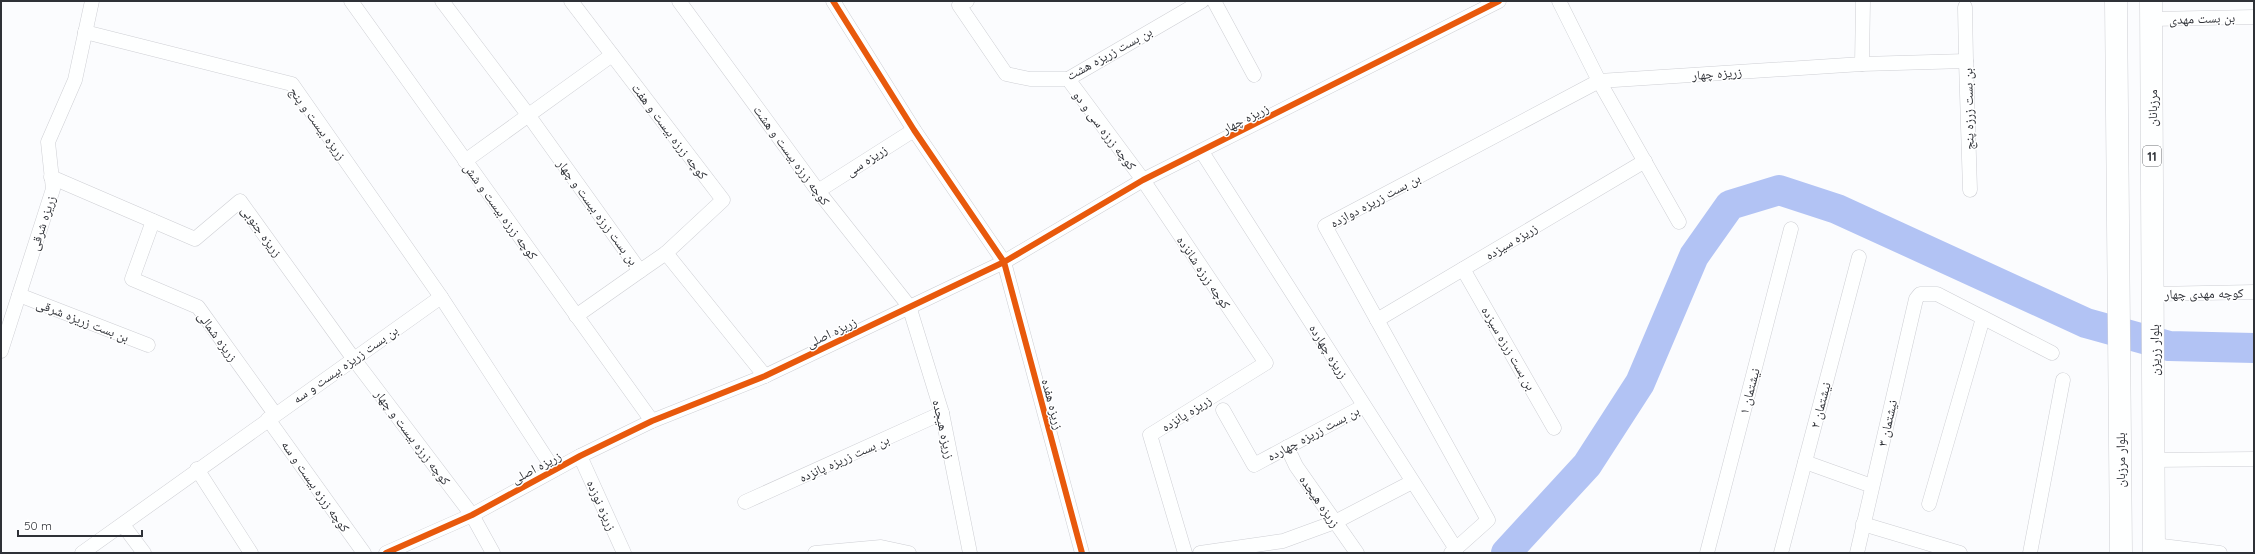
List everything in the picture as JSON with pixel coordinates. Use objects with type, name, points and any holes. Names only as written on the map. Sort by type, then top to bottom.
[{"type":"main road","name":"بلوار مرزبان","points":[[2116,1],[2120,553]]},
{"type":"main road","name":"مرزبانان","points":[[2151,10],[2153,303]]},
{"type":"main road","name":"بلوار زریزن","points":[[2153,303],[2154,460]]},
{"type":"main road","name":"11","points":[[2154,460],[2154,549]]},
{"type":"street","name":"زریزه شرقی","points":[[1,351],[53,188],[48,142],[75,80],[92,1]]},
{"type":"street","name":"کوچه زرزه بیست و شش","points":[[350,1],[652,421]]},
{"type":"street","name":"بن بست زرزه بیست و چهار","points":[[442,1],[529,116],[640,271],[666,253]]},
{"type":"street","name":"کوچه زرزه بیست و هفت","points":[[571,1],[723,200],[666,253]]},
{"type":"street","points":[[833,1],[914,130],[1004,262]]},
{"type":"street","name":"بن بست زریزه هشت","points":[[967,1],[959,5],[1006,74],[1030,79],[1068,79],[1202,1]]},
{"type":"street","points":[[1214,1],[1254,75]]},
{"type":"street","name":"زریزه چهار","points":[[1004,262],[1143,180],[1202,152],[1482,5],[1499,1]]},
{"type":"street","points":[[1559,1],[1600,81],[1679,222]]},
{"type":"street","points":[[1862,64],[1863,1]]},
{"type":"street","name":"کوچه زرزه بیست و هشت","points":[[682,2],[818,191],[909,306]]},
{"type":"street","points":[[1965,7],[1966,61]]},
{"type":"street","name":"بن بست مهدی","points":[[2151,10],[2254,17]]},
{"type":"street","name":"زریزه بیست و پنج","points":[[85,32],[292,84],[440,296]]},
{"type":"street","points":[[465,161],[612,55]]},
{"type":"street","name":"بن بست زرزه پنج","points":[[1862,64],[1966,61],[1970,190]]},
{"type":"street","name":"زریزه چهار","points":[[1600,81],[1862,64]]},
{"type":"street","name":"کوچه زرزه سی و دو","points":[[1068,79],[1143,180]]},
{"type":"street","name":"بن بست زریزه دوازده","points":[[1454,551],[1488,520],[1325,226],[1600,81]]},
{"type":"street","name":"زریزه سی","points":[[818,191],[914,130]]},
{"type":"street","name":"زریزه چهارده","points":[[1202,152],[1364,406],[1454,551]]},
{"type":"street","name":"زریزه سیزده","points":[[1377,320],[1645,161]]},
{"type":"street","name":"زریزه جنوبی","points":[[51,177],[195,239],[240,201],[353,358]]},
{"type":"street","name":"کوچه زرزه شانزده","points":[[1143,180],[1266,363]]},
{"type":"street","name":"زریزه شمالی","points":[[153,221],[132,279],[198,307],[271,416]]},
{"type":"street","name":"نيشتمان ۱","points":[[1707,553],[1791,229]]},
{"type":"street","points":[[666,253],[765,376]]},
{"type":"street","name":"نيشتمان ۲","points":[[1781,553],[1859,257]]},
{"type":"street","name":"زریزه اصلی","points":[[386,553],[472,515],[580,456],[652,421],[765,376],[1004,262]]},
{"type":"street","name":"زریزه هفده","points":[[1004,262],[1082,553]]},
{"type":"street","name":"بن بست زرزه سیزده","points":[[1463,269],[1554,428]]},
{"type":"street","points":[[576,316],[640,271]]},
{"type":"street","name":"کوچه مهدی چهار","points":[[2153,303],[2254,292]]},
{"type":"street","name":"نيشتمان ۳","points":[[1857,553],[1916,299],[1920,294],[1937,294],[1983,318]]},
{"type":"street","name":"بن بست زریزه شرقی","points":[[19,295],[148,345]]},
{"type":"street","points":[[440,296],[554,470]]},
{"type":"street","name":"بن بست زریزه بیست و سه","points":[[82,553],[440,296]]},
{"type":"street","name":"زریزه هیجده","points":[[909,306],[942,413],[970,553]]},
{"type":"street","points":[[1929,504],[1983,318],[2052,353]]},
{"type":"street","name":"کوچه زرزه بیست و چهار","points":[[353,358],[472,515],[493,553]]},
{"type":"street","name":"زریزه پانزده","points":[[1186,553],[1150,435],[1266,363]]},
{"type":"street","points":[[2030,553],[2063,380]]},
{"type":"street","name":"بن بست زریزه چهارده","points":[[1223,410],[1254,465],[1364,406]]},
{"type":"street","name":"بن بست زریزه پانزده","points":[[745,502],[942,413]]},
{"type":"street","name":"کوچه زرزه بیست و سه","points":[[271,416],[364,553]]},
{"type":"street","name":"زریزه هیجده","points":[[1287,447],[1296,466],[1357,553]]},
{"type":"street","name":"زریزه نوزده","points":[[580,456],[624,553]]},
{"type":"street","points":[[2154,460],[2254,459]]},
{"type":"street","points":[[1805,462],[1872,486]]},
{"type":"street","points":[[197,469],[251,553]]},
{"type":"street","points":[[1200,553],[1283,541],[1335,522],[1412,482]]},
{"type":"street","points":[[1864,524],[1960,553]]},
{"type":"street","points":[[123,525],[144,553]]},
{"type":"street","points":[[815,553],[881,548],[909,553]]},
{"type":"street","points":[[2154,549],[2220,553]]},
{"type":"waterway","points":[[1506,553],[1587,465],[1640,383],[1694,256],[1730,205],[1779,190],[1837,209],[2086,323],[2169,346],[2254,348]]},
{"type":"cycle path","points":[[386,553],[472,515],[580,456],[652,421],[765,376],[1004,262],[914,130],[833,1]]},
{"type":"cycle path","points":[[1082,553],[1004,262],[1143,180],[1499,1]]}]
